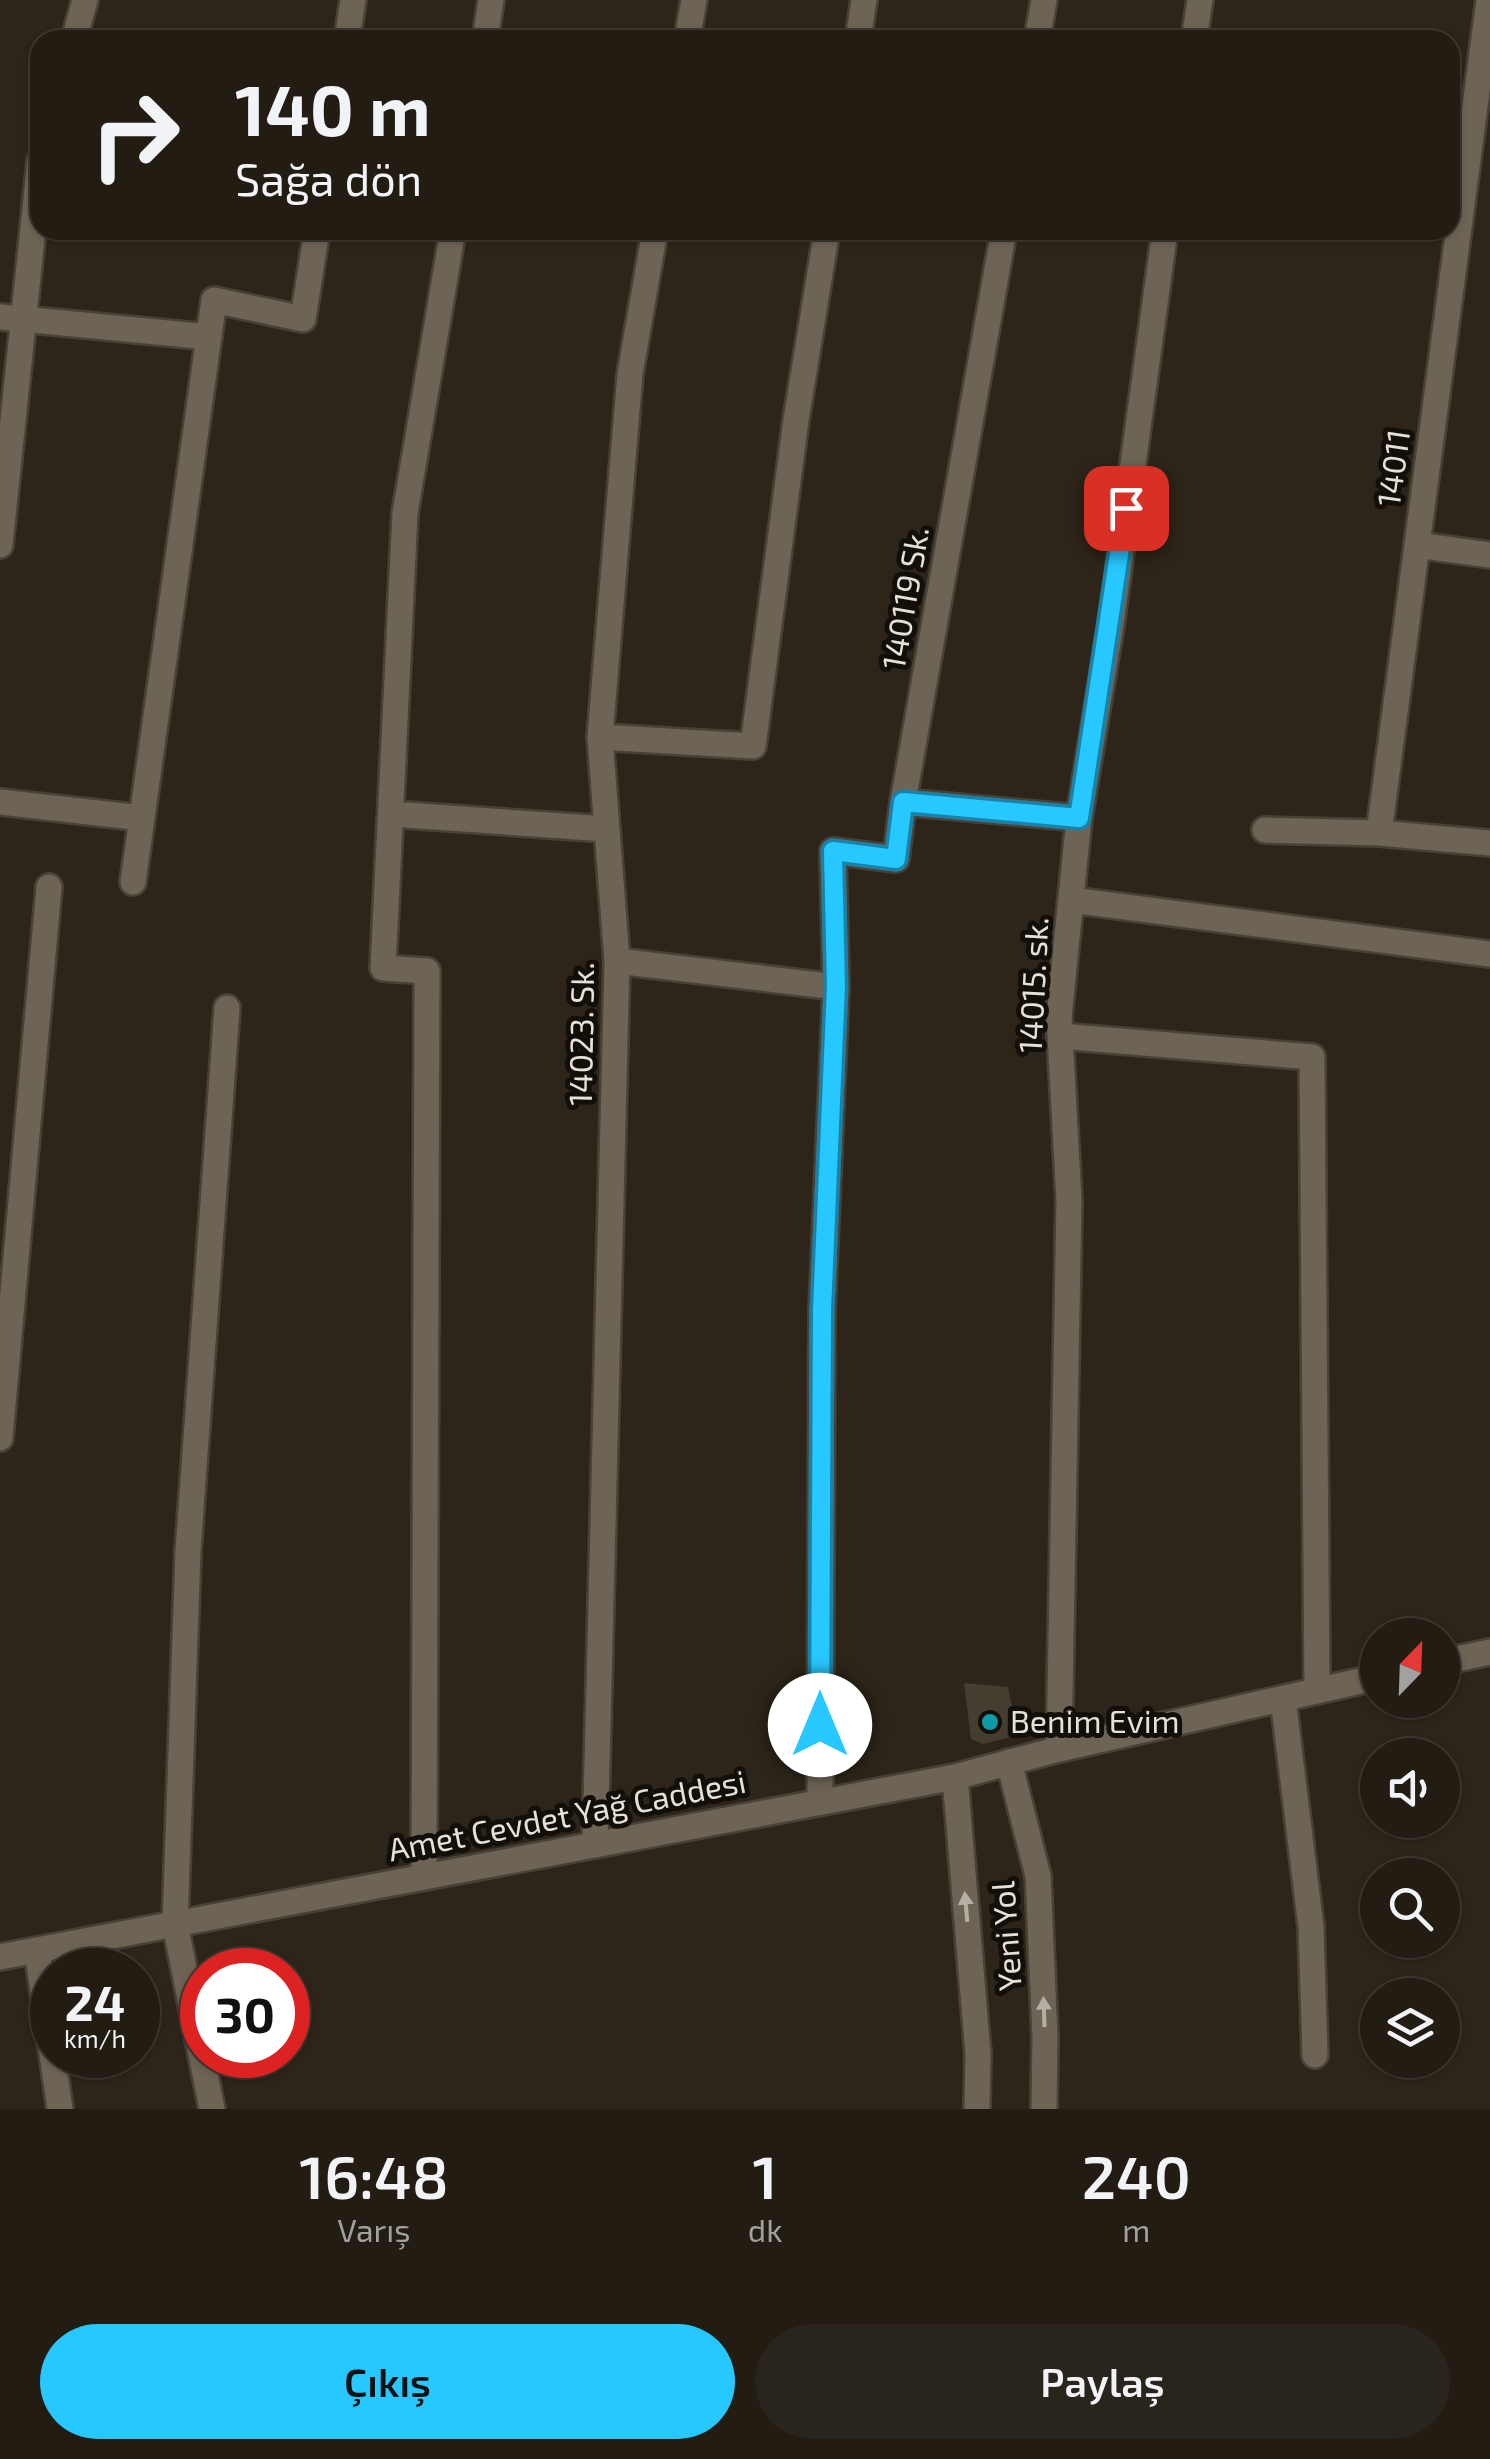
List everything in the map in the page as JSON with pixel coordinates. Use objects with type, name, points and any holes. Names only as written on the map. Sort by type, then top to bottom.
[{"type":"street","points":[[77,30],[85,0]]},
{"type":"street","points":[[348,30],[353,0]]},
{"type":"street","points":[[487,30],[492,0]]},
{"type":"street","points":[[689,30],[694,0]]},
{"type":"street","points":[[860,30],[864,0]]},
{"type":"street","points":[[1039,30],[1044,0]]},
{"type":"street","points":[[1196,30],[1200,0]]},
{"type":"street","name":"14011","points":[[1460,215],[1488,0]]},
{"type":"street","points":[[0,544],[11,318],[30,215]]},
{"type":"street","points":[[132,882],[214,300],[302,319],[315,240]]},
{"type":"street","points":[[424,1876],[426,971],[384,968],[405,513],[450,240]]},
{"type":"street","name":"14023. Sk.","points":[[596,1844],[617,961],[600,737],[630,374],[653,240]]},
{"type":"street","points":[[600,737],[753,746],[796,420],[825,240]]},
{"type":"street","name":"140119 Sk.","points":[[836,987],[833,851],[896,859],[1002,240]]},
{"type":"street","name":"14015. sk.","points":[[1060,1749],[1069,1202],[1059,1017],[1079,818],[1111,625],[1164,240]]},
{"type":"street","name":"14011","points":[[1379,834],[1457,240]]},
{"type":"street","points":[[11,318],[209,337]]},
{"type":"street","points":[[1417,544],[1490,556]]},
{"type":"street","points":[[0,802],[142,818]]},
{"type":"street","points":[[903,802],[1079,818]]},
{"type":"street","points":[[391,814],[606,828]]},
{"type":"street","points":[[1265,830],[1490,843]]},
{"type":"street","points":[[0,1438],[5,1327],[49,887]]},
{"type":"street","points":[[1071,900],[1490,954]]},
{"type":"street","points":[[617,961],[836,987],[822,1310],[820,1801]]},
{"type":"street","points":[[212,2109],[175,1924],[188,1550],[227,1008]]},
{"type":"street","points":[[1060,1036],[1312,1057],[1318,1691]]},
{"type":"street","points":[[1460,1658],[1490,1652]]},
{"type":"street","name":"Amet Cevdet Yağ Caddesi","points":[[48,1948],[955,1777],[1060,1749],[1360,1681]]},
{"type":"street","points":[[1283,1699],[1310,1927],[1315,2055]]},
{"type":"street","name":"Yeni Yol","points":[[1009,1762],[1038,1876],[1044,2109]]},
{"type":"street","points":[[955,1777],[978,2054],[977,2109]]},
{"type":"street","name":"Amet Cevdet Yağ Caddesi","points":[[0,1958],[30,1952]]},
{"type":"street","points":[[56,2078],[60,2109]]},
{"type":"building","name":"Benim Evim","points":[[964,1683],[1008,1687],[1011,1737],[983,1744],[971,1739]]},
{"type":"place","name":"Benim Evim","points":[[990,1722]]},
{"type":"route","points":[[820,1725],[822,1310],[836,987],[833,851],[896,859],[903,802],[1079,818],[1126,508]]}]
